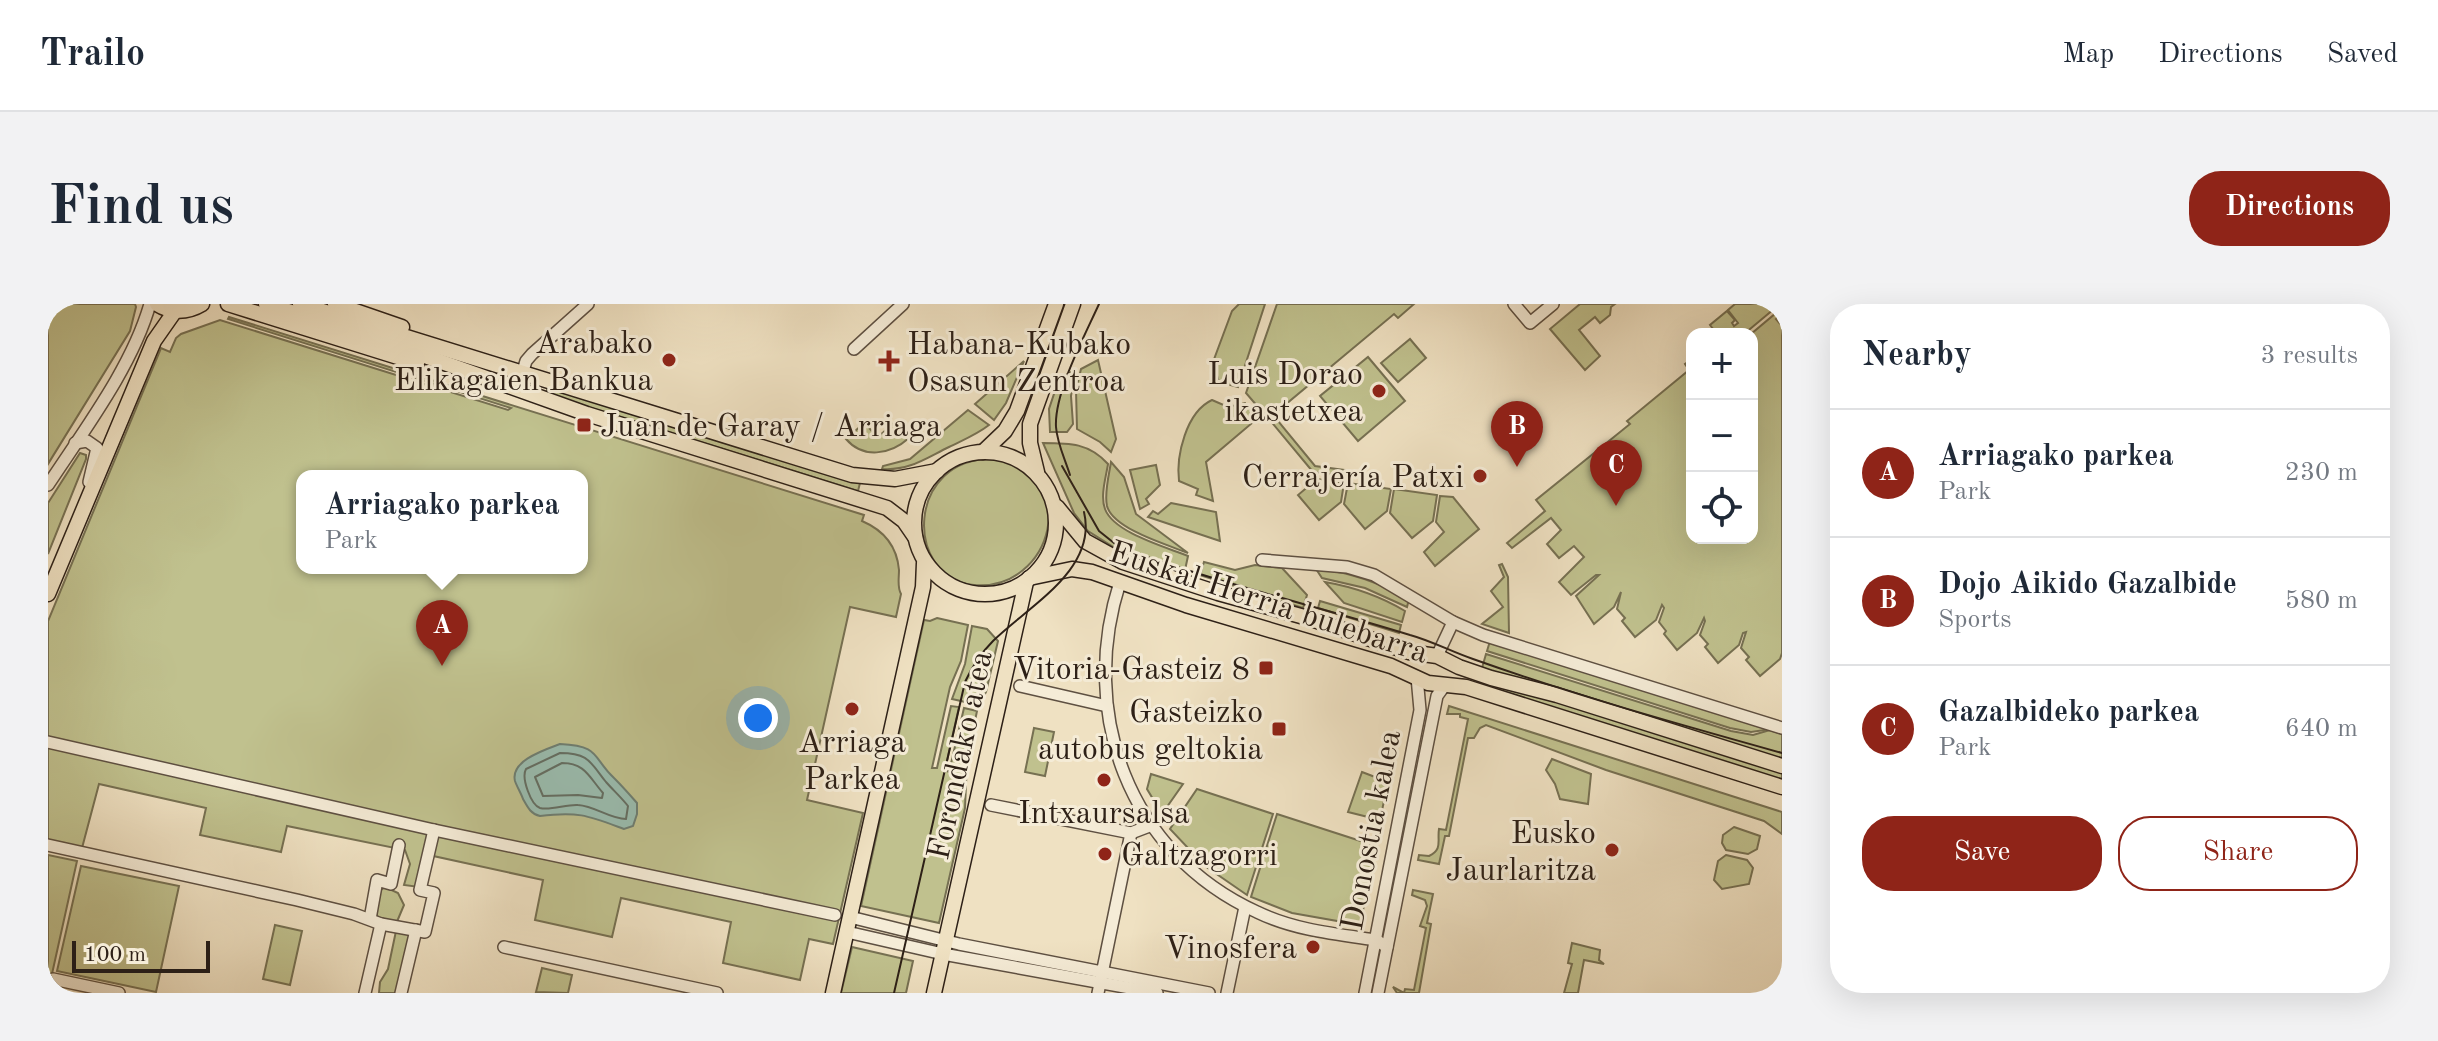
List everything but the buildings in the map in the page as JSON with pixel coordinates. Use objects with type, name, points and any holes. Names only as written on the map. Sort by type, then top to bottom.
[{"type":"main road","points":[[157,304],[175,311],[187,311],[202,304]]},
{"type":"main road","points":[[228,304],[518,391],[887,508],[904,521],[915,537],[923,562],[923,587],[844,921],[833,993]]},
{"type":"main road","points":[[266,304],[394,344],[518,391]]},
{"type":"main road","points":[[300,304],[865,478],[895,479],[937,471]]},
{"type":"main road","points":[[335,304],[369,308],[487,360]]},
{"type":"main road","points":[[983,452],[1005,431],[1017,411],[1056,304]]},
{"type":"main road","points":[[923,562],[947,586],[965,594],[984,595],[1003,591],[1027,580],[1052,545],[1058,521],[1057,507],[1053,494],[1037,472],[1030,443],[1030,424],[1073,304]]},
{"type":"main road","points":[[48,594],[154,341],[175,311]]},
{"type":"main road","points":[[915,537],[916,507],[927,483],[937,471],[957,458],[983,452],[1012,457],[1037,472]]},
{"type":"main road","name":"Euskal Herria bulebarra","points":[[1057,507],[1085,541],[1123,562],[1208,591],[1308,618],[1409,652],[1443,659],[1491,678],[1557,695],[1782,766]]},
{"type":"main road","name":"Euskal Herria bulebarra","points":[[1027,580],[1080,569],[1195,608],[1376,661],[1434,684],[1466,687],[1782,787]]},
{"type":"main road","name":"Forondako atea","points":[[934,993],[1027,580]]},
{"type":"main road","name":"Euskal Herria bulebarra","points":[[1443,659],[1445,685]]},
{"type":"street","points":[[48,485],[142,330],[150,304]]},
{"type":"street","points":[[523,371],[532,354],[588,304]]},
{"type":"street","points":[[854,349],[903,304]]},
{"type":"street","points":[[1514,304],[1530,323],[1553,304]]},
{"type":"street","points":[[75,443],[92,443],[98,452],[79,518]]},
{"type":"street","points":[[1262,560],[1347,567],[1374,575],[1453,622],[1521,647],[1782,728]]},
{"type":"street","points":[[1120,582],[1106,652],[1110,731],[1123,773],[1152,825],[1193,871],[1245,907],[1303,928],[1376,940],[1387,947]]},
{"type":"street","points":[[1443,659],[1453,622]]},
{"type":"street","name":"Donostia kalea","points":[[1365,993],[1420,710],[1417,677]]},
{"type":"street","name":"Donostia kalea","points":[[1378,993],[1437,696],[1445,685]]},
{"type":"street","points":[[1020,686],[1107,706]]},
{"type":"street","points":[[48,742],[1157,993]]},
{"type":"street","points":[[991,805],[1131,833],[1152,825]]},
{"type":"street","points":[[48,845],[425,932],[434,893],[420,890],[434,830]]},
{"type":"street","points":[[1101,982],[1131,833]]},
{"type":"street","points":[[365,993],[376,922],[377,880],[391,884],[399,845]]},
{"type":"street","points":[[1227,993],[1245,907]]},
{"type":"street","points":[[401,993],[416,930]]},
{"type":"street","points":[[504,947],[717,993]]},
{"type":"street","points":[[53,979],[119,993]]},
{"type":"street","points":[[1101,982],[1209,993]]},
{"type":"green space","points":[[48,304],[135,304],[136,307],[130,331],[48,464]]},
{"type":"green space","points":[[1239,304],[1265,304],[1238,387],[1219,382],[1213,362],[1232,311]]},
{"type":"green space","points":[[1277,304],[1414,304],[1398,318],[1394,314],[1273,415],[1315,466],[1359,472],[1353,477],[1313,472],[1269,419],[1272,415],[1268,410],[1264,414],[1246,393]]},
{"type":"green space","points":[[1580,304],[1615,304],[1611,307],[1610,315],[1600,323],[1595,317],[1579,330],[1600,356],[1585,370],[1550,329]]},
{"type":"green space","points":[[1735,304],[1780,304],[1751,328],[1712,328],[1710,325],[1727,311],[1735,320],[1732,323],[1734,326],[1738,323],[1728,310]]},
{"type":"green space","points":[[1782,308],[1782,314],[1776,319],[1782,326],[1782,653],[1780,659],[1760,676],[1746,660],[1749,657],[1741,648],[1746,632],[1739,645],[1718,663],[1700,635],[1704,618],[1697,633],[1677,650],[1659,622],[1664,608],[1662,605],[1656,620],[1635,637],[1617,609],[1621,592],[1614,607],[1594,624],[1576,596],[1599,575],[1571,595],[1559,582],[1584,557],[1574,546],[1559,558],[1547,544],[1561,530],[1551,518],[1512,548],[1507,543],[1545,511],[1536,500],[1630,424],[1627,421],[1686,372],[1686,544],[1758,544],[1758,328]]},
{"type":"green space","points":[[228,319],[864,515],[862,521],[888,540],[899,570],[901,594],[896,617],[850,607],[807,800],[863,813],[833,944],[809,939],[800,980],[723,963],[731,922],[621,898],[612,937],[535,920],[543,880],[433,856],[419,887],[404,885],[410,864],[405,850],[287,826],[281,852],[200,835],[206,808],[99,784],[82,848],[48,840],[48,621],[161,348],[170,352],[181,334],[220,320],[508,410],[511,408]]},
{"type":"green space","points":[[1410,339],[1426,358],[1398,382],[1381,363]]},
{"type":"green space","points":[[1368,357],[1405,401],[1358,441],[1320,396]]},
{"type":"green space","points":[[1098,360],[1116,439],[1111,452],[1077,429],[1076,390],[1081,369]]},
{"type":"green space","points":[[1024,361],[1006,403],[994,420],[975,404]]},
{"type":"green space","points":[[1075,370],[1071,396],[1073,424],[1067,432],[1050,432],[1049,409],[1059,379]]},
{"type":"green space","points":[[548,386],[860,483],[858,491],[546,394]]},
{"type":"green space","points":[[1212,400],[1228,407],[1245,403],[1258,418],[1206,462],[1213,501],[1196,495],[1198,489],[1179,481],[1178,471],[1189,424],[1195,414]]},
{"type":"green space","points":[[968,410],[989,425],[917,463],[882,469],[883,466],[910,459]]},
{"type":"green space","points":[[895,422],[909,438],[894,448],[868,452],[846,439],[864,423],[878,437]]},
{"type":"green space","points":[[1043,443],[1078,446],[1101,457],[1108,464],[1103,498],[1110,518],[1129,532],[1188,556],[1185,570],[1115,548],[1088,531],[1074,513]]},
{"type":"green space","points":[[80,453],[86,455],[86,459],[48,554],[48,503]]},
{"type":"green space","points":[[994,459],[1022,468],[1040,485],[1048,506],[1047,530],[1039,552],[1023,570],[1001,582],[974,585],[951,577],[935,562],[926,541],[924,518],[930,496],[944,476],[965,463]]},
{"type":"green space","points":[[1111,462],[1124,477],[1136,514],[1188,553],[1130,529],[1111,514],[1106,495]]},
{"type":"green space","points":[[1156,465],[1160,485],[1146,499],[1149,504],[1140,509],[1130,470]]},
{"type":"green space","points":[[1317,479],[1344,483],[1341,502],[1319,520],[1298,495]]},
{"type":"green space","points":[[1348,483],[1391,489],[1387,511],[1365,529],[1344,504]]},
{"type":"green space","points":[[1394,489],[1437,495],[1433,521],[1412,538],[1390,513]]},
{"type":"green space","points":[[1440,496],[1453,497],[1479,529],[1435,566],[1424,552],[1444,532],[1436,522]]},
{"type":"green space","points":[[1171,503],[1216,512],[1220,541],[1148,517],[1153,511],[1158,514]]},
{"type":"green space","points":[[1204,562],[1235,570],[1255,565],[1282,568],[1307,595],[1303,608],[1200,575]]},
{"type":"green space","points":[[1502,564],[1508,577],[1509,633],[1482,624],[1503,607],[1491,591],[1504,577],[1499,565]]},
{"type":"green space","points":[[1316,569],[1375,583],[1409,599],[1407,607],[1365,588],[1322,578]]},
{"type":"green space","points":[[1325,582],[1366,593],[1396,606],[1405,611],[1402,622],[1344,603]]},
{"type":"green space","points":[[1320,601],[1401,625],[1399,633],[1318,608]]},
{"type":"green space","points":[[937,618],[968,625],[932,768],[937,768],[951,706],[959,707],[945,770],[949,772],[964,708],[977,711],[967,760],[965,808],[939,923],[861,906],[924,620]]},
{"type":"green space","points":[[972,626],[987,629],[998,641],[986,692],[979,705],[952,699],[965,664]]},
{"type":"green space","points":[[1490,641],[1765,730],[1751,732],[1730,728],[1487,651]]},
{"type":"green space","points":[[1486,654],[1731,731],[1753,735],[1770,730],[1782,734],[1782,759],[1482,668]]},
{"type":"green space","points":[[1479,680],[1547,698],[1782,772],[1782,780],[1477,684]]},
{"type":"green space","points":[[1449,706],[1782,812],[1782,834],[1764,821],[1606,770],[1486,725],[1474,738],[1468,738],[1449,836],[1445,836],[1439,864],[1418,860],[1419,855],[1429,856],[1436,851],[1439,829],[1446,830],[1468,719],[1460,717],[1460,714],[1447,714]]},
{"type":"green space","points":[[1034,728],[1054,732],[1045,776],[1025,772]]},
{"type":"green space","points":[[1552,759],[1591,774],[1588,804],[1560,799],[1546,770]]},
{"type":"green space","points":[[1362,772],[1388,782],[1380,820],[1348,812]]},
{"type":"green space","points":[[1151,774],[1183,784],[1162,814],[1147,789]]},
{"type":"green space","points":[[1197,789],[1273,814],[1247,895],[1205,866],[1170,829]]},
{"type":"green space","points":[[1277,814],[1376,846],[1360,925],[1292,913],[1251,897]]},
{"type":"green space","points":[[1734,827],[1760,836],[1757,849],[1748,854],[1726,850],[1722,843],[1723,835]]},
{"type":"green space","points":[[48,855],[77,861],[48,992]]},
{"type":"green space","points":[[1726,855],[1747,860],[1753,868],[1749,884],[1722,889],[1714,880],[1718,861]]},
{"type":"green space","points":[[81,866],[179,886],[156,992],[57,971]]},
{"type":"green space","points":[[385,887],[398,893],[404,905],[396,924],[380,920],[376,914],[378,892]]},
{"type":"green space","points":[[1413,890],[1433,894],[1427,923],[1431,924],[1419,993],[1404,993],[1405,989],[1414,990],[1426,928],[1420,926],[1427,906],[1425,900],[1412,895]]},
{"type":"green space","points":[[275,925],[302,931],[290,985],[263,979]]},
{"type":"green space","points":[[396,931],[411,935],[398,993],[379,993],[380,982],[388,969]]},
{"type":"green space","points":[[1572,943],[1600,950],[1599,960],[1604,964],[1584,960],[1578,993],[1564,993],[1572,964],[1568,963]]},
{"type":"green space","points":[[852,947],[913,961],[906,993],[841,993]]},
{"type":"green space","points":[[542,968],[572,975],[568,993],[536,992]]},
{"type":"water","points":[[560,744],[583,747],[594,754],[637,803],[633,826],[624,829],[584,816],[540,816],[530,810],[515,781],[515,774],[530,757]]},
{"type":"tram line","points":[[1070,475],[1058,439],[1057,413],[1072,364],[1099,304]]},
{"type":"tram line","points":[[1062,466],[1099,531],[1119,547],[1418,637],[1473,659],[1588,697],[1782,753]]},
{"type":"tram line","points":[[894,993],[965,682],[989,646],[1056,586],[1070,569],[1086,533],[1084,512]]},
{"type":"place","name":"Arabako Elikagaien Bankua","points":[[669,360]]},
{"type":"place","name":"Habana-Kubako Osasun Zentroa","points":[[889,361]]},
{"type":"place","name":"Luis Dorao ikastetxea","points":[[1379,391]]},
{"type":"place","name":"Juan de Garay / Arriaga","points":[[584,425]]},
{"type":"place","name":"Dojo Aikido Gazalbide","points":[[1517,467]]},
{"type":"place","name":"Cerrajería Patxi","points":[[1480,476]]},
{"type":"place","name":"Gazalbideko parkea","points":[[1616,506]]},
{"type":"place","name":"Arriagako parkea","points":[[442,666]]},
{"type":"place","name":"Vitoria-Gasteiz 8","points":[[1266,668]]},
{"type":"place","name":"Arriaga Parkea","points":[[852,709]]},
{"type":"place","name":"Gasteizko autobus geltokia","points":[[1279,729]]},
{"type":"place","name":"Intxaursalsa","points":[[1104,780]]},
{"type":"place","name":"Eusko Jaurlaritza","points":[[1612,850]]},
{"type":"place","name":"Galtzagorri","points":[[1105,854]]},
{"type":"place","name":"Vinosfera","points":[[1313,947]]}]
